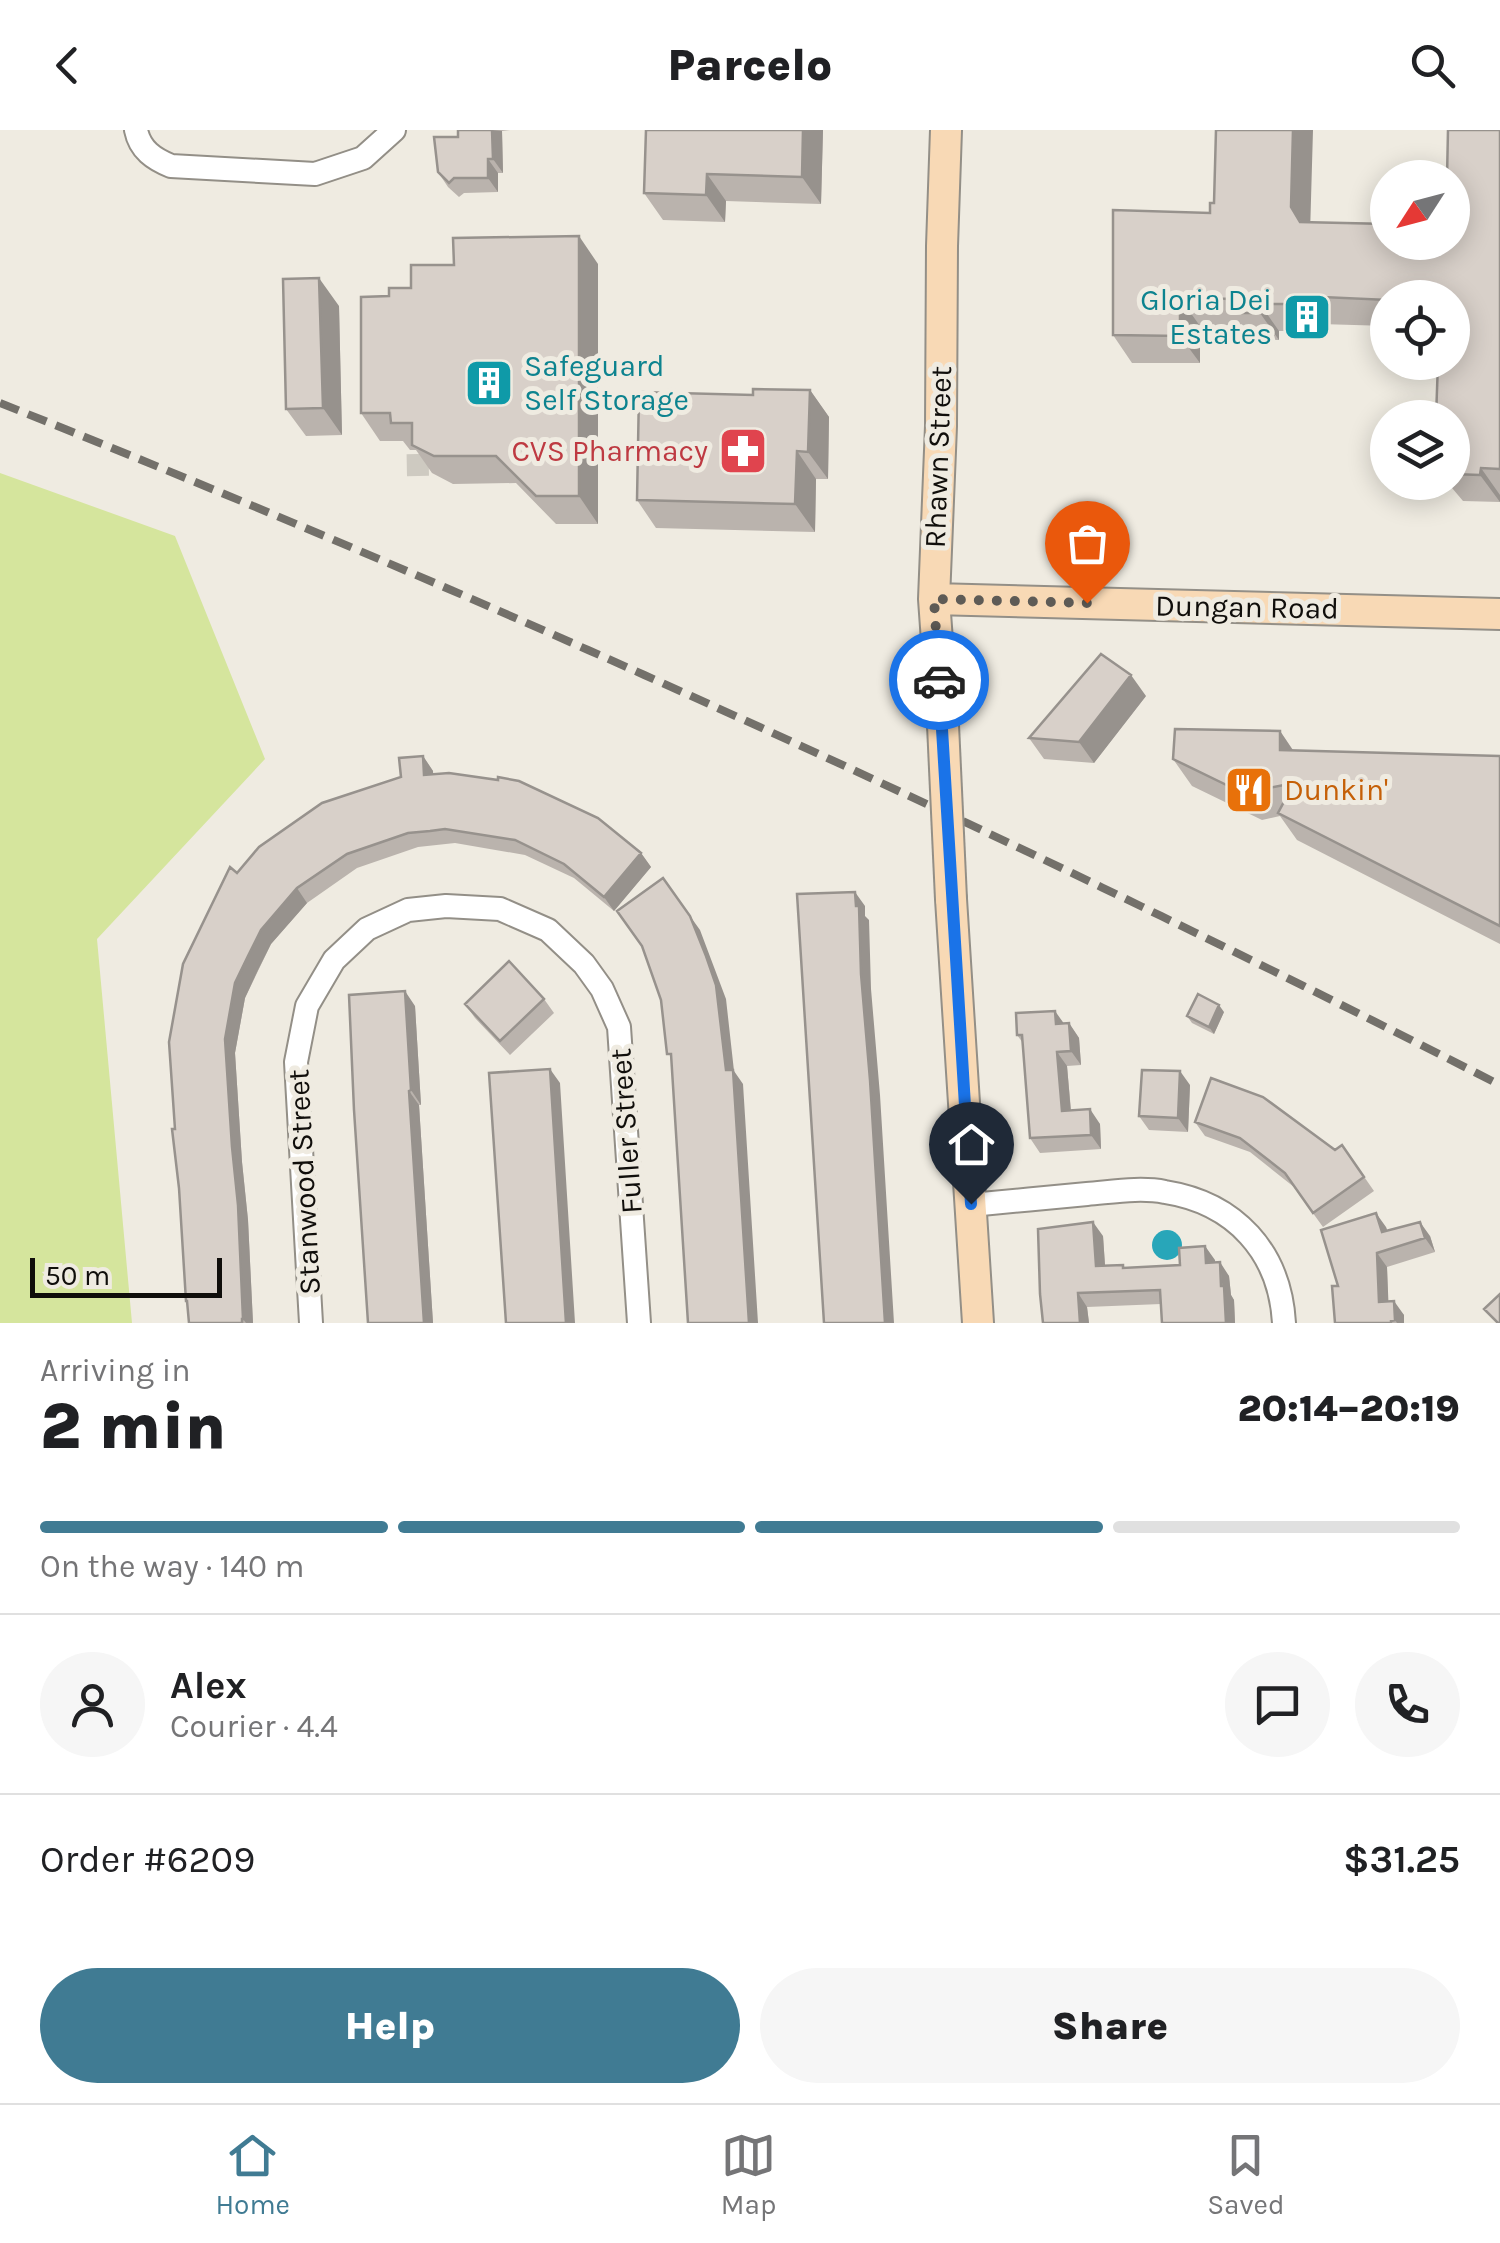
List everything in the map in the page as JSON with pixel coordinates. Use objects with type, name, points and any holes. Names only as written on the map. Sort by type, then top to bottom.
[{"type":"main road","name":"Rhawn Street","points":[[946,130],[934,599],[978,1323]]},
{"type":"main road","name":"Dungan Road","points":[[934,599],[1500,614]]},
{"type":"street","points":[[136,130],[137,138],[152,158],[172,166],[315,174],[363,158],[394,130]]},
{"type":"street","name":"Fuller Street","points":[[319,986],[334,960],[367,929],[408,910],[446,906],[500,909],[548,930],[584,964],[602,990],[619,1027],[639,1323]]},
{"type":"street","name":"Stanwood Street","points":[[311,1323],[296,1062],[307,1006],[319,986]]},
{"type":"street","points":[[971,1204],[1132,1190],[1164,1192],[1216,1207],[1257,1241],[1282,1296],[1284,1323]]},
{"type":"green space","points":[[0,473],[175,536],[265,759],[97,939],[132,1323],[0,1323]]},
{"type":"water","points":[[1167,1230],[1177,1235],[1182,1245],[1177,1255],[1167,1260],[1157,1255],[1152,1245],[1157,1235]]},
{"type":"building","points":[[458,130],[492,130],[493,159],[488,159],[488,178],[454,178],[449,183],[438,172],[434,137],[458,137]]},
{"type":"building","points":[[646,130],[803,130],[802,177],[707,174],[706,195],[644,193]]},
{"type":"building","name":"Gloria Dei Estates","points":[[1216,130],[1293,130],[1291,207],[1300,222],[1370,224],[1370,260],[1470,260],[1470,160],[1447,160],[1448,130],[1500,130],[1500,469],[1481,468],[1480,475],[1470,475],[1470,400],[1437,400],[1437,380],[1470,380],[1470,280],[1370,280],[1370,299],[1301,296],[1300,304],[1260,304],[1260,313],[1238,313],[1238,299],[1180,298],[1180,336],[1113,335],[1113,210],[1210,213],[1210,203],[1214,203]]},
{"type":"building","name":"Safeguard Self Storage","points":[[579,236],[579,496],[536,496],[496,456],[434,456],[412,445],[412,423],[391,423],[390,413],[361,413],[361,297],[389,296],[389,288],[411,288],[411,265],[454,265],[453,238]]},
{"type":"building","points":[[319,278],[323,408],[286,409],[283,279]]},
{"type":"building","name":"CVS Pharmacy","points":[[753,389],[810,390],[808,452],[797,451],[795,504],[637,500],[639,392],[753,395]]},
{"type":"building","points":[[1101,654],[1131,675],[1079,742],[1029,738]]},
{"type":"building","points":[[1175,729],[1280,731],[1280,750],[1500,756],[1500,926],[1278,813],[1294,783],[1243,793],[1173,759]]},
{"type":"building","points":[[423,756],[424,775],[449,773],[519,781],[598,818],[641,853],[604,897],[564,864],[515,840],[445,829],[408,833],[347,854],[297,888],[261,930],[235,983],[225,1039],[243,1319],[242,1323],[189,1323],[172,1129],[169,1042],[183,964],[230,867],[237,873],[259,847],[322,803],[401,777],[399,758]]},
{"type":"building","points":[[663,878],[690,916],[706,956],[716,985],[726,1070],[733,1070],[749,1323],[688,1323],[671,1054],[667,1054],[661,1000],[642,946],[617,911]]},
{"type":"building","points":[[855,892],[859,906],[885,1323],[824,1323],[797,894]]},
{"type":"building","points":[[509,961],[544,999],[500,1041],[465,1004]]},
{"type":"building","points":[[405,991],[424,1323],[368,1323],[349,995]]},
{"type":"building","points":[[1198,994],[1219,1005],[1209,1027],[1187,1016]]},
{"type":"building","points":[[1055,1011],[1056,1024],[1069,1023],[1071,1051],[1057,1052],[1062,1111],[1090,1109],[1091,1135],[1030,1138],[1022,1035],[1017,1035],[1016,1013]]},
{"type":"building","points":[[550,1069],[566,1323],[506,1323],[489,1073]]},
{"type":"building","points":[[1142,1070],[1180,1071],[1178,1118],[1139,1116]]},
{"type":"building","points":[[1211,1078],[1263,1097],[1335,1150],[1342,1145],[1364,1177],[1313,1213],[1285,1173],[1240,1138],[1195,1122]]},
{"type":"building","points":[[1376,1213],[1382,1232],[1420,1222],[1425,1238],[1377,1253],[1379,1302],[1394,1301],[1395,1320],[1335,1323],[1332,1286],[1338,1286],[1321,1230]]},
{"type":"building","points":[[1093,1222],[1096,1266],[1180,1265],[1179,1248],[1205,1246],[1206,1263],[1220,1262],[1226,1323],[1162,1323],[1160,1290],[1078,1293],[1080,1323],[1043,1323],[1038,1229]]},
{"type":"building","points":[[1500,1294],[1500,1323],[1498,1323],[1484,1309]]},
{"type":"tunnel","points":[[417,421],[418,477]]},
{"type":"railway","points":[[0,403],[381,560],[758,726],[1131,902],[1500,1085]]},
{"type":"way so far","points":[[939,680],[934,599],[1087,603]]},
{"type":"place","name":"Gloria Dei Estates","points":[[1307,317]]},
{"type":"place","name":"Safeguard Self Storage","points":[[489,383]]},
{"type":"place","name":"CVS Pharmacy","points":[[743,451]]},
{"type":"place","name":"Dunkin'","points":[[1249,790]]},
{"type":"route","points":[[939,680],[971,1204]]}]
